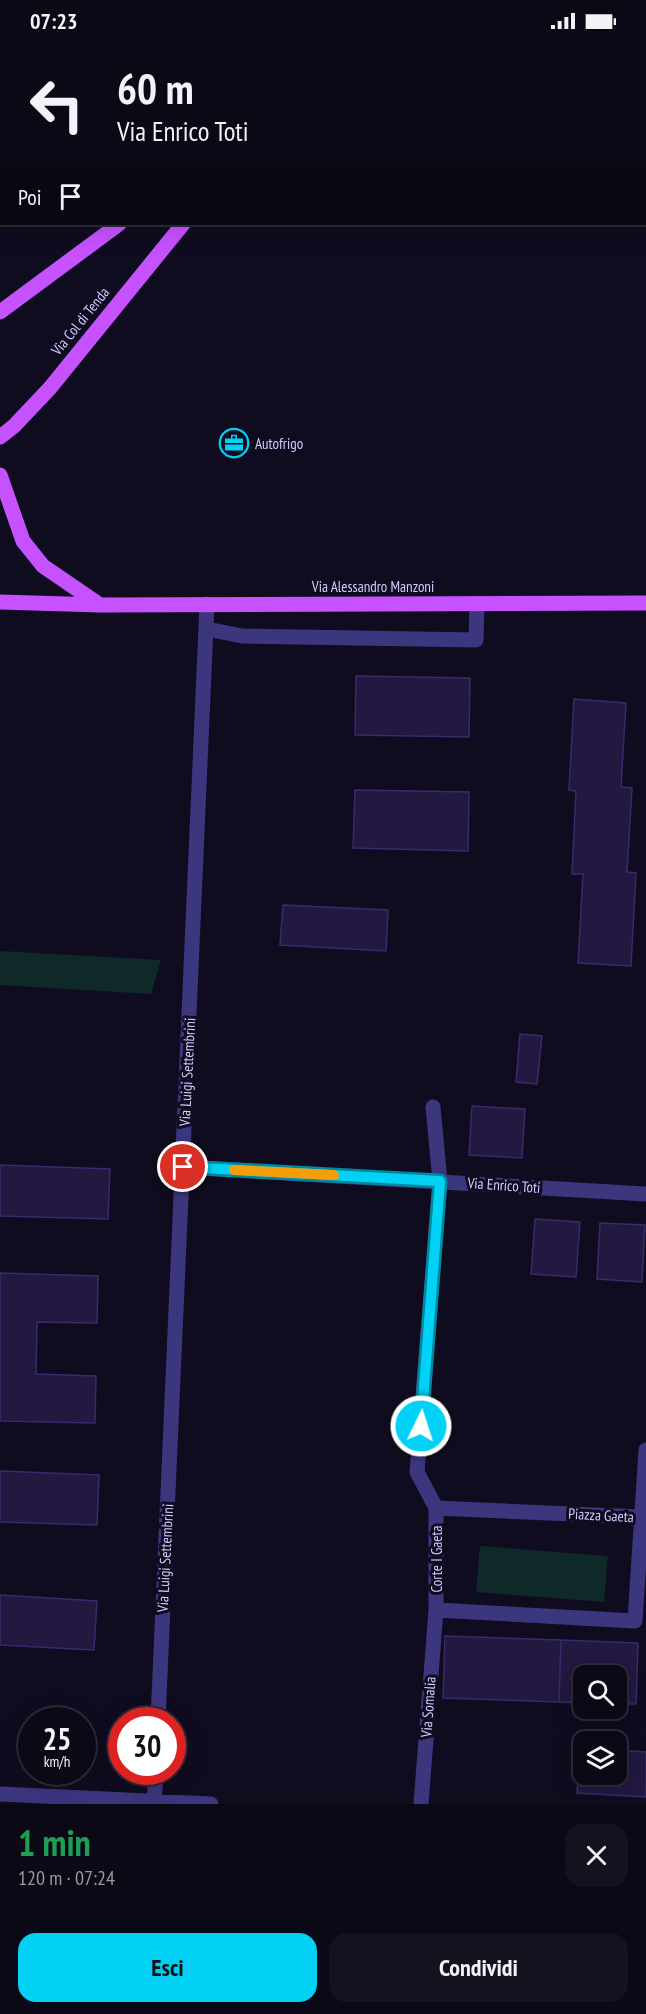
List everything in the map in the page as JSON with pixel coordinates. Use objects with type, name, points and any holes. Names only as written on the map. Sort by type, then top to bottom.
[{"type":"main road","points":[[0,312],[118,225]]},
{"type":"main road","name":"Via Col di Tenda","points":[[0,437],[14,426],[50,388],[182,225]]},
{"type":"main road","points":[[0,475],[24,542],[30,550],[43,566],[100,605]]},
{"type":"main road","name":"Via Alessandro Manzoni","points":[[0,602],[100,605],[646,603]]},
{"type":"street","name":"Via Luigi Settembrini","points":[[159,1707],[207,604]]},
{"type":"street","points":[[207,629],[242,636],[476,640],[477,604]]},
{"type":"street","points":[[433,1107],[440,1181],[417,1472],[436,1508]]},
{"type":"street","name":"Via Enrico Toti","points":[[183,1167],[646,1194]]},
{"type":"street","points":[[641,1517],[646,1450]]},
{"type":"street","name":"Piazza Gaeta","points":[[436,1508],[641,1517],[640,1625],[436,1610]]},
{"type":"street","name":"Corte I Gaeta","points":[[436,1508],[436,1610]]},
{"type":"street","name":"Via Somalia","points":[[421,1804],[436,1610]]},
{"type":"street","points":[[154,1803],[155,1785]]},
{"type":"street","points":[[0,1794],[211,1804]]},
{"type":"green space","points":[[0,951],[161,960],[151,994],[0,985]]},
{"type":"green space","points":[[480,1546],[608,1556],[604,1602],[476,1592]]},
{"type":"building","points":[[356,676],[470,678],[469,737],[355,735]]},
{"type":"building","points":[[574,699],[626,703],[621,787],[632,788],[627,872],[636,873],[631,966],[578,963],[583,874],[572,874],[576,791],[569,790]]},
{"type":"building","points":[[355,790],[469,792],[468,851],[353,848]]},
{"type":"building","points":[[283,905],[388,910],[386,951],[280,945]]},
{"type":"building","points":[[520,1034],[542,1036],[537,1084],[516,1082]]},
{"type":"building","points":[[472,1106],[525,1109],[522,1158],[469,1155]]},
{"type":"building","points":[[0,1165],[110,1169],[108,1219],[0,1216]]},
{"type":"building","points":[[535,1219],[580,1222],[576,1277],[531,1274]]},
{"type":"building","points":[[600,1223],[645,1225],[642,1282],[597,1279]]},
{"type":"building","points":[[0,1273],[98,1276],[97,1323],[37,1322],[36,1374],[96,1376],[95,1423],[0,1421]]},
{"type":"building","points":[[0,1471],[99,1475],[97,1525],[0,1522]]},
{"type":"building","points":[[0,1595],[97,1601],[94,1650],[0,1645]]},
{"type":"building","points":[[445,1636],[561,1640],[559,1702],[443,1698]]},
{"type":"building","points":[[561,1640],[638,1643],[636,1704],[627,1704],[627,1665],[573,1665],[573,1703],[559,1702]]},
{"type":"building","points":[[627,1751],[646,1752],[646,1797],[577,1793],[578,1785],[627,1785]]},
{"type":"slow traffic","points":[[234,1170],[334,1175]]},
{"type":"place","name":"Autofrigo","points":[[234,443]]},
{"type":"route","points":[[183,1167],[440,1181],[421,1426]]}]
